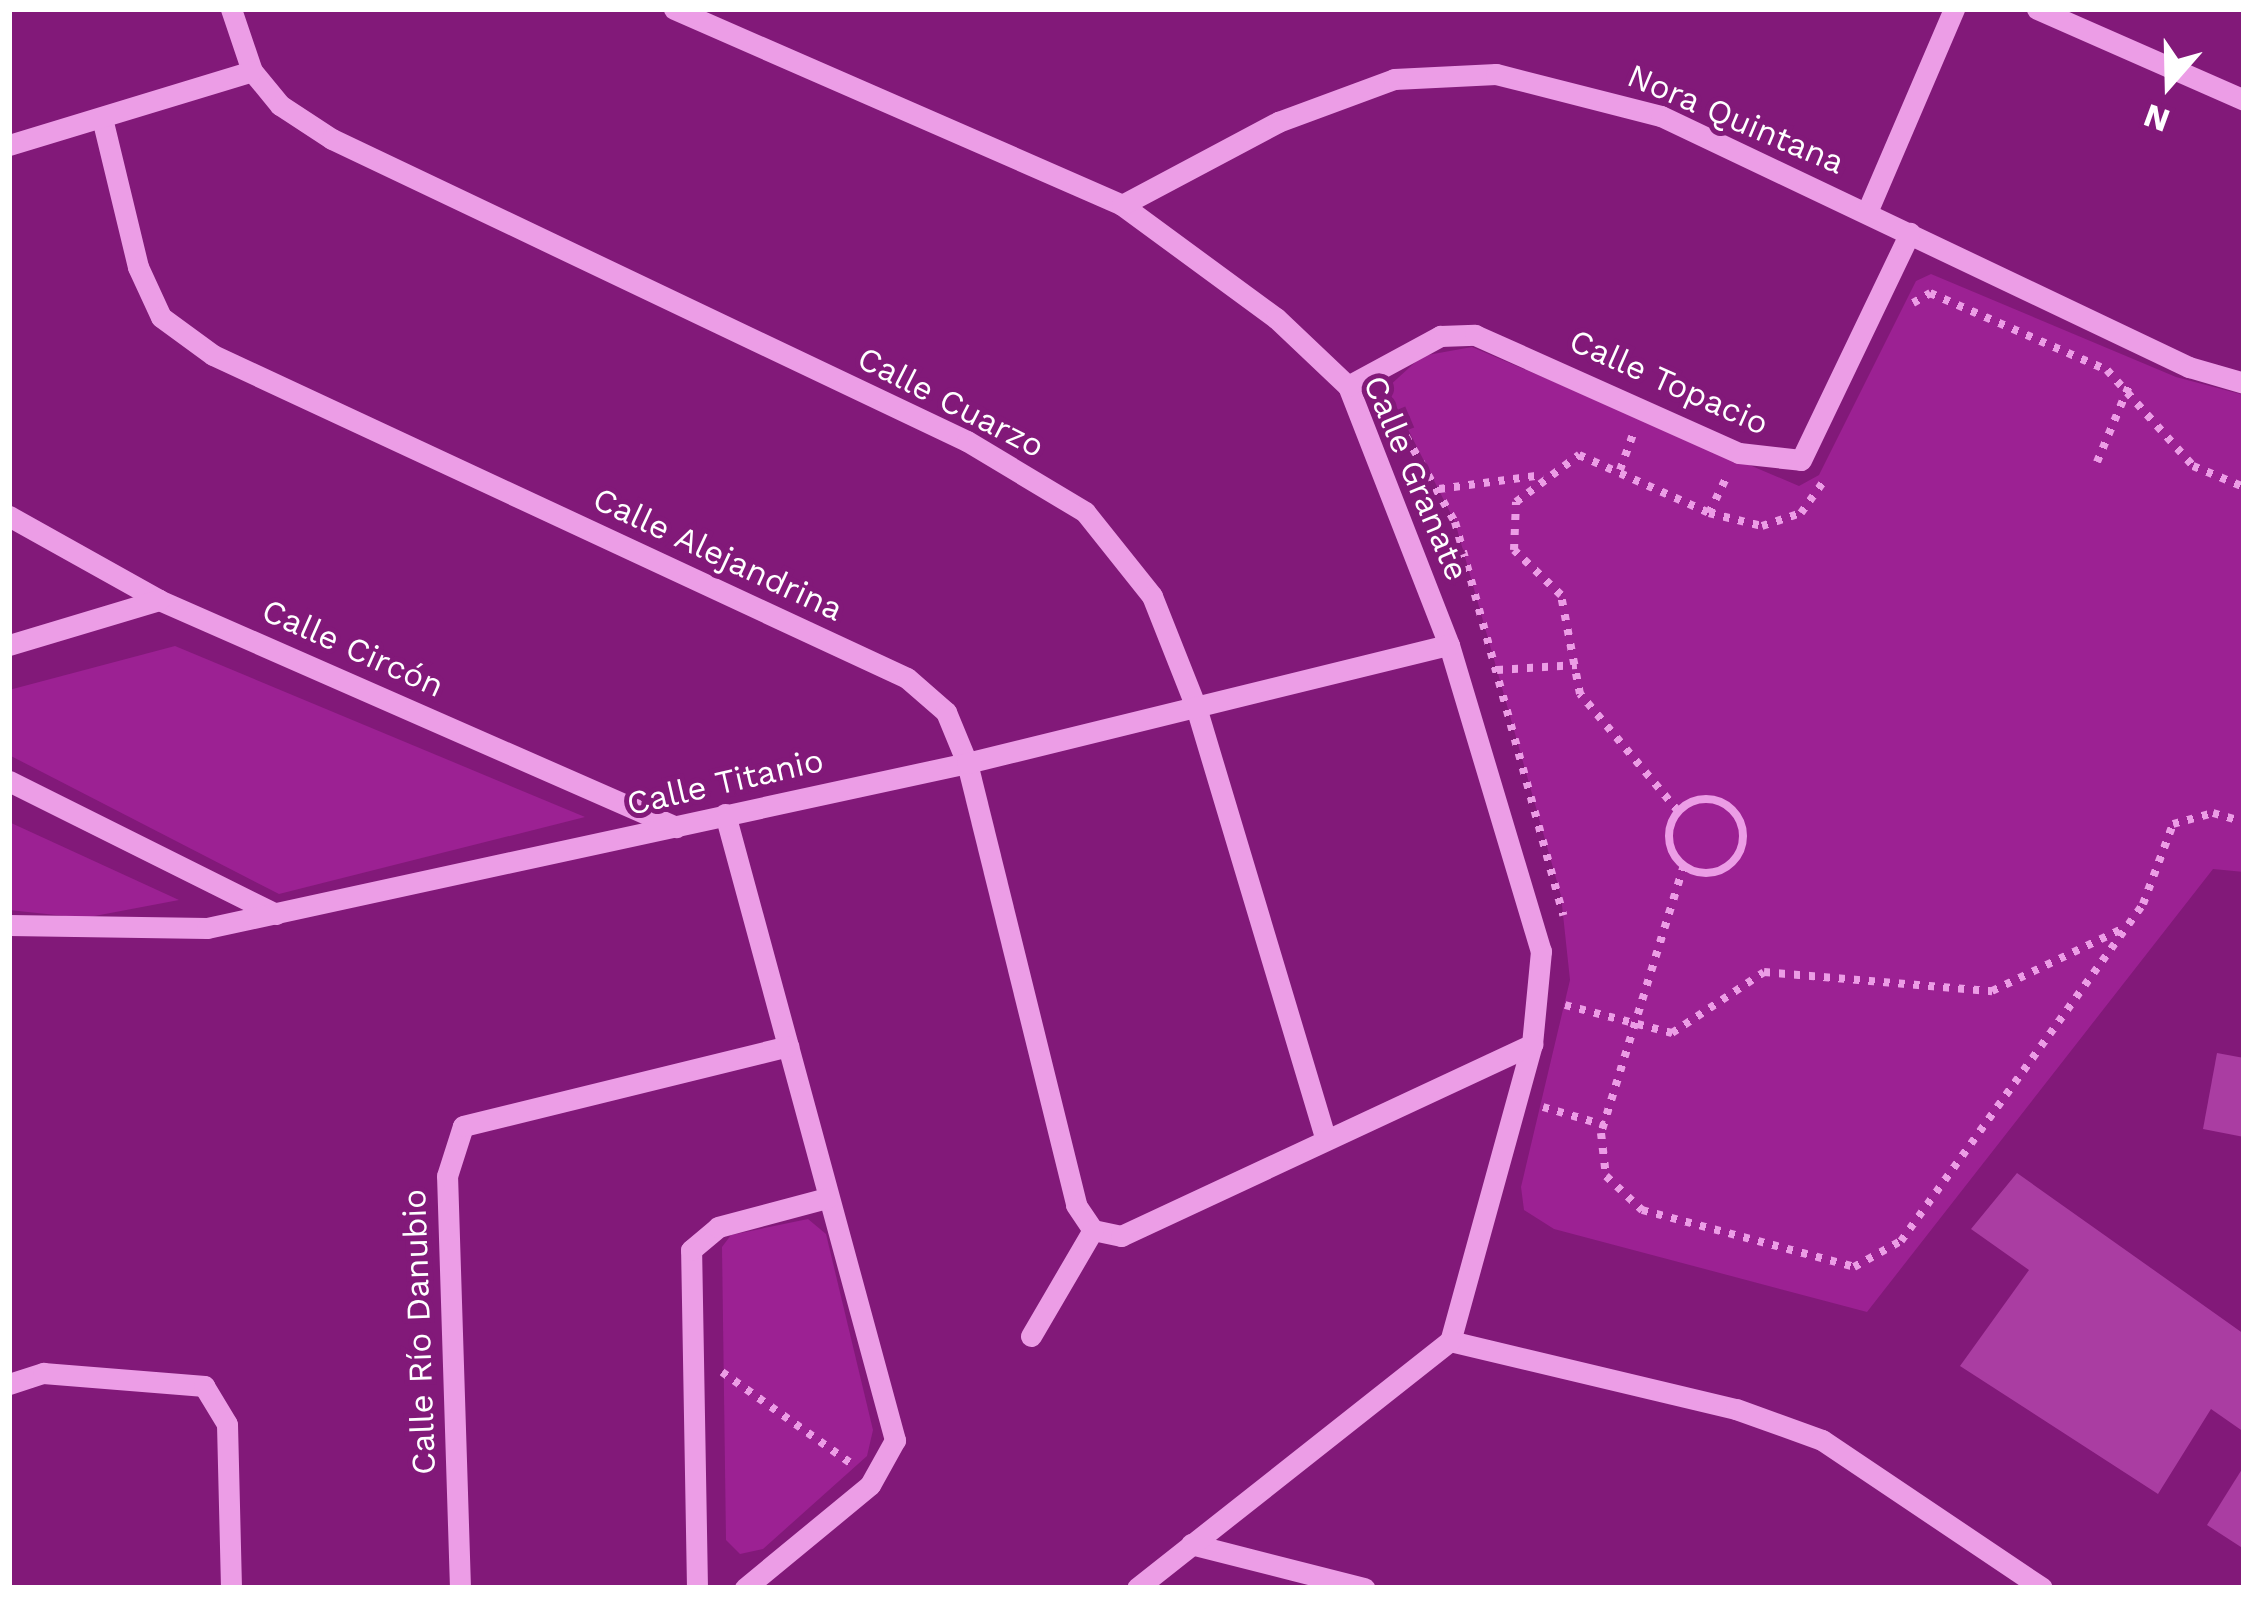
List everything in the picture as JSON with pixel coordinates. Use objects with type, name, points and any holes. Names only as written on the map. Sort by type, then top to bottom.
[{"type":"street","name":"Calle Cuarzo","points":[[231,9],[252,71],[280,105],[332,139],[968,441],[1085,512],[1152,596],[1196,707],[1324,1134]]},
{"type":"street","name":"Calle Granate","points":[[674,9],[1122,206],[1276,318],[1348,386],[1449,645],[1541,951],[1532,1044],[1450,1341]]},
{"type":"street","points":[[1867,212],[1954,9]]},
{"type":"street","points":[[2036,9],[2244,100]]},
{"type":"street","points":[[9,145],[252,71]]},
{"type":"street","name":"Nora Quintana","points":[[1122,206],[1278,122],[1394,80],[1496,74],[1660,116],[2189,367],[2244,383]]},
{"type":"street","name":"Calle Alejandrina","points":[[103,118],[138,267],[160,317],[213,355],[907,678],[946,712],[968,763],[1076,1205],[1093,1230]]},
{"type":"street","name":"Calle Topacio","points":[[1348,386],[1440,336],[1475,335],[1738,453],[1801,460],[1910,232]]},
{"type":"street","name":"Calle Circón","points":[[9,516],[159,600],[677,827]]},
{"type":"street","points":[[9,645],[159,600]]},
{"type":"street","name":"Calle Titanio","points":[[9,926],[115,934],[276,915],[968,763],[1449,645]]},
{"type":"street","points":[[9,781],[276,915]]},
{"type":"street","points":[[725,814],[827,1198],[890,1411],[878,1460],[745,1588]]},
{"type":"street","points":[[1031,1336],[1093,1230],[1121,1236],[1324,1134],[1532,1044]]},
{"type":"street","name":"Calle Río Danubio","points":[[460,1588],[447,1176],[463,1126],[788,1046]]},
{"type":"street","points":[[697,1588],[691,1250],[718,1227],[827,1198]]},
{"type":"street","points":[[1137,1588],[1450,1341],[1736,1409],[1822,1440],[2042,1588]]},
{"type":"street","points":[[9,1384],[44,1373],[178,1379],[204,1387],[220,1406],[231,1588]]},
{"type":"street","points":[[1191,1544],[1364,1588]]},
{"type":"path","points":[[2097,462],[2129,386]]},
{"type":"path","points":[[1387,388],[1438,489],[1497,670],[1565,938]]},
{"type":"path","points":[[1620,470],[1643,419]]},
{"type":"path","points":[[1709,514],[1730,459]]},
{"type":"path","points":[[1799,486],[1834,461]]},
{"type":"path","points":[[1438,489],[1544,475]]},
{"type":"path","points":[[1497,670],[1577,665]]},
{"type":"path","points":[[1684,866],[1706,873],[1739,854],[1742,824],[1730,807],[1708,798],[1678,811],[1669,838],[1684,866],[1604,1125],[1606,1176],[1642,1210],[1837,1267],[1870,1262],[1901,1241],[2151,891],[2174,824],[2213,813],[2244,822]]},
{"type":"path","points":[[1568,993],[1565,1010],[1684,1031],[1764,972],[1992,991],[2126,928]]},
{"type":"path","points":[[1537,1118],[1546,1083]]},
{"type":"path","points":[[1540,1106],[1604,1125]]},
{"type":"path","points":[[721,1352],[722,1393]]},
{"type":"path","points":[[721,1372],[856,1466]]},
{"type":"path","points":[[840,1480],[856,1466],[878,1460]]},
{"type":"shaded area","points":[[1931,274],[2176,377],[2244,395],[2244,872],[2213,869],[1867,1312],[1554,1229],[1524,1210],[1521,1187],[1570,980],[1561,896],[1455,522],[1387,388],[1422,356],[1472,347],[1799,486],[1819,475],[1916,281]]},
{"type":"shaded area","points":[[175,646],[585,817],[279,894],[9,755],[9,690]]},
{"type":"shaded area","points":[[9,822],[179,900],[84,918],[9,910]]},
{"type":"shaded area","points":[[808,1219],[826,1234],[873,1430],[867,1456],[763,1549],[740,1554],[726,1540],[722,1247],[731,1235]]},
{"type":"building","points":[[2217,1053],[2244,1058],[2244,1137],[2203,1129]]},
{"type":"building","points":[[2017,1173],[2244,1334],[2244,1432],[2211,1409],[2158,1494],[1960,1366],[2029,1270],[1971,1229]]},
{"type":"building","points":[[2244,1466],[2244,1549],[2207,1525]]}]
